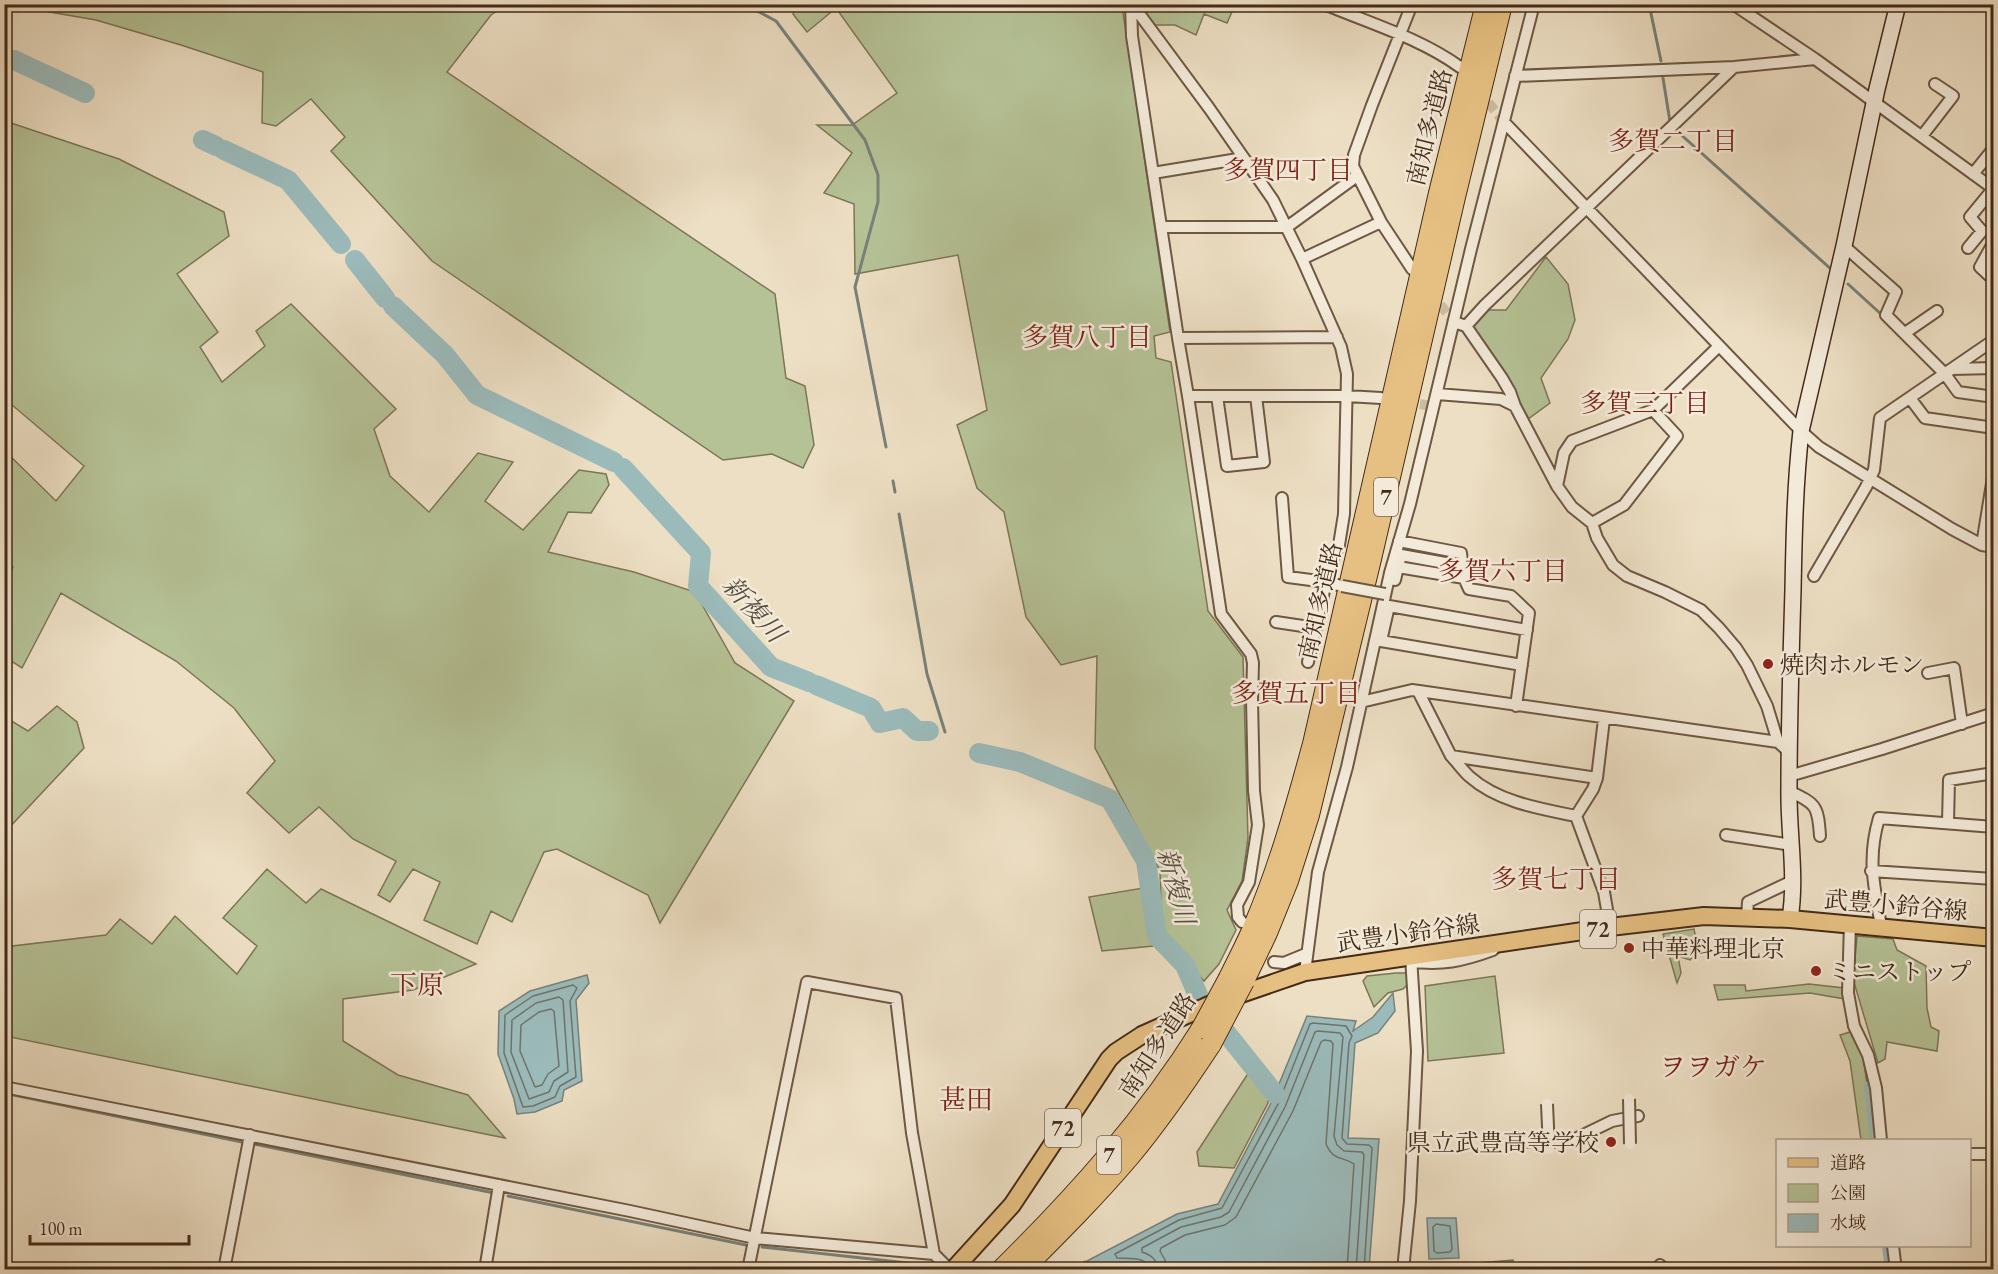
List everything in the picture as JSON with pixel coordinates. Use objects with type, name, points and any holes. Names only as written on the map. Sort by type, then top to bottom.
[{"type":"highway","name":"南知多道路","points":[[1237,980],[1253,930],[1273,880],[1310,755],[1439,193],[1486,4]]},
{"type":"highway","name":"南知多道路","points":[[1001,1269],[1041,1230],[1108,1157],[1152,1102],[1267,933],[1309,814],[1369,570],[1502,4]]},
{"type":"highway","name":"南知多道路","points":[[1022,1269],[1076,1216],[1130,1156],[1186,1083],[1202,1028]]},
{"type":"main road","name":"武豊小鈴谷線","points":[[951,1269],[1012,1205],[1109,1059],[1116,1052],[1142,1035],[1202,1028],[1209,1005],[1305,972],[1406,960],[1610,927],[1704,916],[1747,916],[1850,923],[1994,938]]},
{"type":"street","points":[[1132,4],[1273,200],[1341,347],[1347,374],[1344,514],[1339,545],[1328,569],[1308,662]]},
{"type":"street","points":[[1132,4],[1132,36],[1221,614],[1251,654],[1253,663],[1254,791],[1258,825],[1249,882],[1237,905],[1238,917],[1242,922]]},
{"type":"street","points":[[1324,4],[1400,35],[1446,57],[1460,67]]},
{"type":"street","points":[[1412,4],[1372,105],[1354,155],[1353,166],[1381,222],[1412,269]]},
{"type":"street","points":[[1305,972],[1318,872],[1347,767],[1385,594],[1410,504],[1471,249],[1534,4]]},
{"type":"street","points":[[1733,4],[1815,59],[1993,189],[1970,217],[1982,231],[1968,248]]},
{"type":"street","points":[[1749,14],[1756,4]]},
{"type":"street","points":[[1790,919],[1792,845],[1789,783],[1784,747],[1795,503],[1802,431],[1898,4]]},
{"type":"street","points":[[1515,76],[1734,66],[1815,59]]},
{"type":"street","points":[[1466,326],[1485,305],[1734,66]]},
{"type":"street","points":[[1922,136],[1953,96],[1935,84]]},
{"type":"street","points":[[1504,122],[1819,447],[1952,529],[1988,546],[1994,471]]},
{"type":"street","points":[[1973,174],[1994,148]]},
{"type":"street","points":[[1153,173],[1244,158]]},
{"type":"street","points":[[1162,227],[1287,227],[1357,176]]},
{"type":"street","points":[[1302,259],[1381,222]]},
{"type":"street","points":[[1844,246],[1896,292],[1886,315],[1949,371],[1958,392],[1994,397]]},
{"type":"street","points":[[1994,249],[1991,247],[1980,267],[1994,280]]},
{"type":"street","points":[[1905,333],[1938,311]]},
{"type":"street","points":[[1454,322],[1466,326],[1502,378],[1557,486],[1572,507],[1592,523],[1605,552],[1614,565],[1627,576],[1701,610],[1736,648],[1767,706],[1784,747]]},
{"type":"street","points":[[1178,338],[1337,338]]},
{"type":"street","points":[[1814,576],[1874,470],[1880,418],[1994,340]]},
{"type":"street","points":[[1557,486],[1563,453],[1572,441],[1653,410],[1719,346]]},
{"type":"street","points":[[1949,371],[1994,368]]},
{"type":"street","points":[[1437,394],[1501,399],[1515,406]]},
{"type":"street","points":[[1188,396],[1380,398]]},
{"type":"street","points":[[1217,396],[1227,466],[1264,462],[1256,396]]},
{"type":"street","points":[[1910,398],[1925,418],[1994,428]]},
{"type":"street","points":[[1592,523],[1624,505],[1677,436],[1653,410]]},
{"type":"street","points":[[1282,498],[1288,576],[1385,594]]},
{"type":"street","points":[[1399,541],[1461,553],[1464,578],[1469,589],[1511,596],[1529,614],[1516,706]]},
{"type":"street","points":[[1462,566],[1401,555],[1381,641],[1522,665]]},
{"type":"street","points":[[1398,567],[1464,578]]},
{"type":"street","points":[[1389,606],[1527,630]]},
{"type":"street","points":[[1276,622],[1316,628]]},
{"type":"street","points":[[1928,673],[1954,668],[1962,724]]},
{"type":"street","points":[[1361,702],[1412,690],[1784,747]]},
{"type":"street","points":[[1418,691],[1452,756],[1471,778],[1500,796],[1531,808],[1576,816]]},
{"type":"street","points":[[1789,783],[1994,713]]},
{"type":"street","points":[[1576,816],[1593,789],[1597,778],[1604,718]]},
{"type":"street","points":[[1452,756],[1597,778]]},
{"type":"street","points":[[1948,823],[1949,780],[1994,773]]},
{"type":"street","points":[[1789,783],[1818,812],[1820,836]]},
{"type":"street","points":[[1576,816],[1604,892],[1610,927]]},
{"type":"street","points":[[1881,926],[1871,871],[1871,851],[1879,818],[1994,827]]},
{"type":"street","points":[[1726,835],[1792,845]]},
{"type":"street","points":[[1871,871],[1994,879]]},
{"type":"street","points":[[1747,916],[1748,902],[1792,881]]},
{"type":"street","points":[[1850,923],[1848,993],[1854,1026],[1868,1056],[1876,1088],[1881,1139]]},
{"type":"street","points":[[1274,962],[1284,963],[1306,954]]},
{"type":"street","points":[[1403,1269],[1410,1201],[1417,1051],[1406,960]]},
{"type":"street","points":[[748,1269],[807,982],[896,998],[912,1133],[934,1254]]},
{"type":"street","points":[[4,1087],[755,1238],[934,1254],[951,1269]]},
{"type":"street","points":[[1629,1099],[1630,1144]]},
{"type":"street","points":[[1548,1104],[1549,1149]]},
{"type":"street","points":[[1516,1142],[1575,1139],[1612,1121],[1638,1116]]},
{"type":"street","points":[[224,1269],[250,1136]]},
{"type":"street","points":[[1971,1154],[1994,1154]]},
{"type":"street","points":[[485,1269],[500,1185]]},
{"type":"street","points":[[1893,1247],[1896,1269]]},
{"type":"green space","points":[[796,4],[1121,4],[1122,6],[1170,332],[1154,336],[1156,358],[1171,362],[1208,611],[1243,657],[1248,838],[1242,881],[1227,910],[1236,930],[1219,964],[1204,981],[1162,934],[1160,871],[1095,748],[1097,656],[1061,665],[1026,617],[1004,512],[977,488],[957,425],[987,410],[958,255],[855,274],[854,204],[824,193],[852,153],[817,125],[852,125],[897,93],[836,8],[807,32],[793,14]]},
{"type":"green space","points":[[9,5],[506,5],[491,15],[447,72],[775,294],[786,378],[805,386],[814,445],[803,468],[772,454],[723,460],[432,261],[331,151],[345,137],[311,99],[276,126],[262,123],[263,72],[96,20]]},
{"type":"green space","points":[[1132,5],[1235,5],[1227,23],[1204,14],[1196,35],[1175,25],[1147,25]]},
{"type":"green space","points":[[5,121],[119,159],[224,212],[229,236],[177,274],[218,332],[200,347],[222,382],[265,346],[256,331],[291,304],[396,409],[374,429],[390,476],[429,512],[478,453],[513,462],[485,501],[523,530],[579,470],[606,474],[609,485],[591,513],[568,512],[548,552],[634,572],[695,592],[735,663],[794,701],[660,923],[648,895],[557,849],[544,852],[512,922],[491,911],[477,944],[424,920],[440,882],[413,869],[390,902],[378,895],[396,861],[353,839],[319,807],[289,833],[247,793],[275,761],[234,708],[176,661],[61,593],[22,668],[5,657],[5,584],[13,567],[5,562],[5,451],[56,501],[84,466],[5,399]]},
{"type":"green space","points":[[1546,257],[1568,284],[1575,320],[1568,339],[1541,378],[1550,403],[1528,419],[1503,372],[1473,327],[1487,310],[1506,310]]},
{"type":"green space","points":[[57,706],[77,722],[84,748],[5,832],[5,717],[28,731]]},
{"type":"green space","points":[[267,869],[306,903],[321,889],[476,964],[413,990],[343,999],[343,1041],[398,1075],[468,1095],[505,1138],[5,1036],[4,947],[106,935],[120,919],[152,944],[175,916],[237,974],[257,946],[223,918]]},
{"type":"green space","points":[[1143,888],[1153,946],[1102,951],[1089,897]]},
{"type":"green space","points":[[1694,929],[1698,951],[1690,960],[1678,956],[1681,973],[1677,983],[1663,934]]},
{"type":"green space","points":[[1857,936],[1893,939],[1897,950],[1926,966],[1927,1008],[1931,1027],[1939,1031],[1937,1051],[1887,1042],[1885,1059],[1878,1063],[1853,979]]},
{"type":"green space","points":[[1409,973],[1410,982],[1403,989],[1388,993],[1374,1007],[1363,981],[1367,976]]},
{"type":"green space","points":[[1495,976],[1504,1053],[1428,1061],[1425,986]]},
{"type":"green space","points":[[1809,984],[1844,988],[1845,999],[1810,993],[1718,1000],[1714,985],[1745,985],[1746,991]]},
{"type":"green space","points":[[1850,1032],[1863,1056],[1875,1139],[1861,1139],[1850,1061],[1840,1035]]},
{"type":"green space","points":[[1249,1072],[1269,1091],[1268,1103],[1234,1168],[1199,1166],[1197,1152]]},
{"type":"green space","points":[[1513,1260],[1514,1269],[1418,1269],[1418,1268]]},
{"type":"water","points":[[587,975],[589,983],[576,1000],[582,1081],[564,1090],[562,1101],[535,1112],[517,1114],[498,1054],[499,1011],[530,991]]},
{"type":"water","points":[[1393,993],[1395,1011],[1378,1033],[1355,1043],[1348,1138],[1379,1139],[1369,1269],[1175,1270],[1085,1262],[1177,1214],[1218,1204],[1272,1101],[1307,1016],[1356,1021],[1353,1031],[1373,1017]]},
{"type":"water","points":[[1427,1218],[1456,1218],[1459,1258],[1429,1259]]},
{"type":"waterway","points":[[744,4],[776,21],[865,140],[878,175],[878,202],[855,287],[886,447]]},
{"type":"waterway","points":[[1649,4],[1661,61]]},
{"type":"waterway","name":"新複川","points":[[14,60],[85,93]]},
{"type":"waterway","points":[[1663,78],[1670,122]]},
{"type":"waterway","points":[[1678,132],[1832,270]]},
{"type":"waterway","name":"新複川","points":[[203,140],[216,146]]},
{"type":"waterway","name":"新複川","points":[[224,150],[288,180],[341,244]]},
{"type":"waterway","name":"新複川","points":[[355,260],[385,298]]},
{"type":"waterway","points":[[1848,284],[1882,315]]},
{"type":"waterway","name":"新複川","points":[[393,306],[445,355],[477,395],[614,462]]},
{"type":"waterway","name":"新複川","points":[[623,468],[701,553],[698,586],[771,667],[809,682]]},
{"type":"waterway","points":[[893,481],[895,492]]},
{"type":"waterway","points":[[899,514],[927,674],[945,732]]},
{"type":"waterway","name":"新複川","points":[[816,685],[871,708],[880,723],[903,718],[917,731],[929,731]]},
{"type":"waterway","name":"新複川","points":[[979,753],[1020,762],[1110,799],[1146,861],[1157,936],[1185,965],[1200,1000],[1275,1094]]},
{"type":"waterway","points":[[1869,1086],[1875,1139]]},
{"type":"waterway","points":[[4,1093],[242,1142]]},
{"type":"waterway","points":[[254,1144],[494,1193]]},
{"type":"waterway","points":[[508,1196],[746,1245]]},
{"type":"waterway","points":[[762,1247],[935,1266],[938,1270]]},
{"type":"waterway","points":[[1887,1247],[1890,1270]]},
{"type":"waterway","points":[[1080,1265],[1085,1262]]},
{"type":"tunnel","points":[[1479,91],[1504,122]]},
{"type":"tunnel","points":[[1431,293],[1454,322]]},
{"type":"tunnel","points":[[1405,402],[1433,406]]},
{"type":"place","name":"焼肉ホルモン","points":[[1768,664]]},
{"type":"place","name":"中華料理北京","points":[[1629,948]]},
{"type":"place","name":"ミニストップ","points":[[1816,971]]},
{"type":"place","name":"県立武豊高等学校","points":[[1611,1142]]},
{"type":"district","name":"多賀二丁目","points":[[1673,141]]},
{"type":"district","name":"多賀四丁目","points":[[1288,170]]},
{"type":"district","name":"多賀八丁目","points":[[1087,337]]},
{"type":"district","name":"多賀三丁目","points":[[1645,403]]},
{"type":"district","name":"多賀六丁目","points":[[1503,571]]},
{"type":"district","name":"多賀五丁目","points":[[1296,693]]},
{"type":"district","name":"多賀七丁目","points":[[1556,879]]},
{"type":"district","name":"下原","points":[[417,984]]},
{"type":"district","name":"ヲヲガケ","points":[[1713,1066]]},
{"type":"district","name":"甚田","points":[[966,1099]]}]
